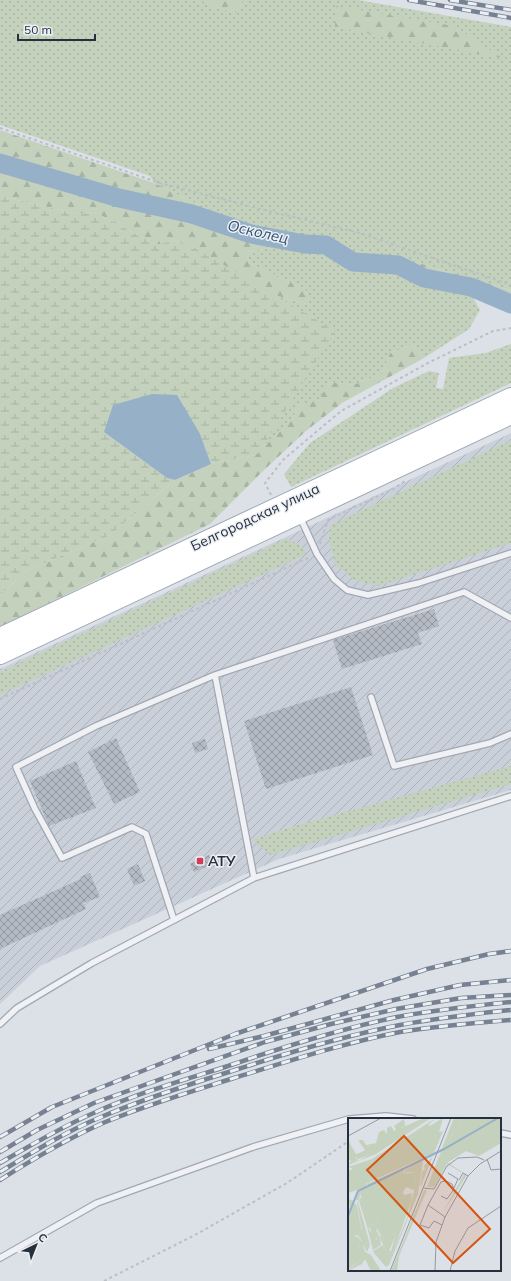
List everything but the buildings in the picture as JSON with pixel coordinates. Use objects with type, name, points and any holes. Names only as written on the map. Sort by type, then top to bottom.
[{"type":"main road","name":"Белгородская улица","points":[[0,654],[289,507],[511,397]]},
{"type":"main road","name":"Белгородская улица","points":[[0,637],[289,507],[511,415]]},
{"type":"lane","points":[[289,507],[334,579],[347,590],[368,595],[419,583],[511,553]]},
{"type":"lane","points":[[174,920],[146,834],[132,827],[62,858],[35,809],[16,766],[96,726],[215,675],[464,592],[511,618]]},
{"type":"lane","points":[[215,675],[254,878]]},
{"type":"lane","points":[[371,697],[394,766],[490,743],[511,734]]},
{"type":"lane","points":[[0,1024],[17,1008],[92,963],[254,878],[511,796]]},
{"type":"lane","points":[[361,1118],[386,1116],[404,1118]]},
{"type":"lane","points":[[0,1258],[97,1203],[253,1147],[348,1119]]},
{"type":"lane","points":[[501,1133],[511,1135]]},
{"type":"path","points":[[0,128],[160,183],[360,233],[511,285]]},
{"type":"path","points":[[289,507],[265,483],[283,460],[342,411],[428,363],[493,331],[511,328]]},
{"type":"path","points":[[0,699],[317,554],[328,520],[393,489],[411,477]]},
{"type":"path","points":[[104,1281],[195,1235],[281,1187],[348,1142]]},
{"type":"shaded area","points":[[511,433],[511,790],[279,859],[40,966],[0,1004],[0,669]]},
{"type":"green space","points":[[0,0],[193,0],[236,13],[243,0],[358,0],[511,27],[511,290],[415,262],[405,263],[355,259],[329,242],[304,233],[268,231],[220,215],[154,183],[150,176],[0,125]]},
{"type":"green space","points":[[193,0],[243,0],[236,13]]},
{"type":"green space","points":[[336,6],[454,26],[502,58],[335,27]]},
{"type":"green space","points":[[0,130],[154,183],[220,215],[268,231],[304,233],[329,242],[324,243],[251,231],[193,211],[120,195],[0,160]]},
{"type":"green space","points":[[0,166],[40,179],[189,218],[278,247],[246,252],[249,263],[305,289],[310,305],[271,294],[197,249],[175,240],[156,245],[95,212],[78,214],[0,196]]},
{"type":"green space","points":[[0,196],[78,214],[95,212],[156,245],[175,240],[197,249],[335,331],[260,452],[255,455],[211,464],[200,434],[104,432],[167,478],[175,480],[110,535],[26,571],[0,595]]},
{"type":"green space","points":[[278,247],[324,253],[348,267],[394,270],[430,286],[471,294],[480,310],[469,329],[424,358],[412,345],[390,353],[382,374],[353,385],[330,382],[318,401],[301,405],[285,427],[260,452],[334,331],[271,294],[310,305],[305,289],[249,263],[246,252]]},
{"type":"green space","points":[[415,262],[511,290],[511,302],[472,285],[425,275],[405,263]]},
{"type":"green space","points":[[511,344],[511,383],[291,487],[284,474],[310,443],[393,388],[429,371],[439,373],[436,388],[443,389],[449,358],[486,353]]},
{"type":"green space","points":[[412,345],[424,358],[342,403],[306,431],[210,524],[0,627],[0,595],[26,571],[110,535],[175,480],[211,464],[255,455],[285,427],[301,405],[318,400],[330,382],[353,385],[382,374],[390,353]]},
{"type":"green space","points":[[511,440],[511,543],[378,586],[354,580],[335,564],[329,539],[331,525]]},
{"type":"green space","points":[[286,539],[299,544],[307,554],[0,695],[0,672]]},
{"type":"green space","points":[[511,766],[511,784],[271,855],[252,840],[278,831]]},
{"type":"water","points":[[152,394],[177,395],[200,434],[211,464],[175,480],[167,478],[104,432],[113,405]]},
{"type":"waterway","name":"Осколец","points":[[0,163],[119,198],[192,214],[251,234],[305,244],[326,245],[353,262],[398,265],[424,278],[471,287],[511,304]]},
{"type":"railway","points":[[409,0],[511,18]]},
{"type":"railway","points":[[450,0],[511,10]]},
{"type":"railway","points":[[0,1137],[52,1107],[235,1034],[427,969],[489,954],[511,951]]},
{"type":"railway","points":[[209,1049],[264,1036],[394,1000],[460,985],[511,980]]},
{"type":"railway","points":[[0,1152],[37,1130],[94,1103],[265,1042],[331,1024],[396,1009],[461,998],[511,995]]},
{"type":"railway","points":[[0,1163],[84,1117],[112,1105],[161,1087],[291,1045],[354,1027],[397,1017],[440,1010],[511,1002]]},
{"type":"railway","points":[[0,1172],[62,1136],[101,1117],[166,1092],[253,1064],[315,1045],[379,1029],[428,1020],[511,1010]]},
{"type":"railway","points":[[0,1180],[25,1164],[76,1136],[119,1116],[234,1078],[379,1036],[442,1026],[511,1020]]},
{"type":"place","name":"АТУ","points":[[200,861]]}]
